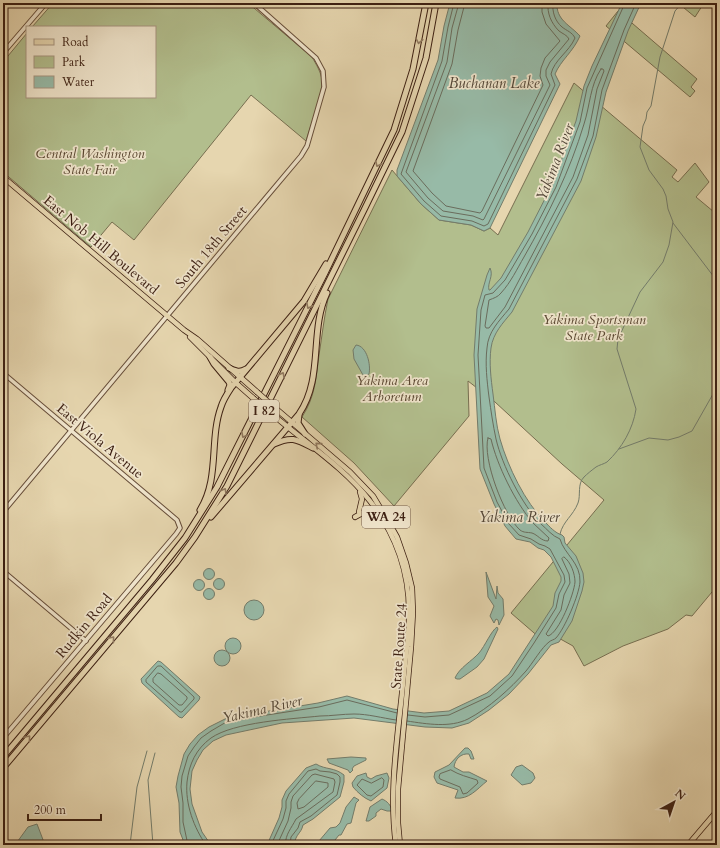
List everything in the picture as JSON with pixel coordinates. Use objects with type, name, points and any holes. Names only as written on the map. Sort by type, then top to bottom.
[{"type":"highway","name":"I 82","points":[[3,757],[152,580],[185,538],[219,484],[355,213],[394,130],[413,69],[426,3]]},
{"type":"highway","name":"I 82","points":[[3,768],[156,587],[195,537],[227,486],[402,132],[426,58],[436,3]]},
{"type":"highway","points":[[195,537],[299,414],[306,402],[311,388],[320,316],[324,298],[344,257],[364,210]]},
{"type":"highway","points":[[224,400],[240,378],[304,302],[355,213]]},
{"type":"highway","points":[[152,580],[182,538],[202,506],[211,484],[218,416],[230,382],[214,364],[210,357]]},
{"type":"highway","points":[[229,368],[237,372],[249,368]]},
{"type":"highway","points":[[299,414],[298,423],[305,434]]},
{"type":"highway","name":"WA 24","points":[[273,444],[290,438],[298,440],[313,448]]},
{"type":"main road","name":"East Nob Hill Boulevard","points":[[3,177],[184,330],[236,383],[287,427]]},
{"type":"main road","name":"East Nob Hill Boulevard","points":[[184,330],[197,339],[291,422]]},
{"type":"main road","name":"State Route 24","points":[[291,422],[350,472],[367,490],[381,508],[397,537],[406,563],[412,588],[413,612],[394,780],[396,845]]},
{"type":"main road","name":"State Route 24","points":[[287,427],[338,468],[359,489],[378,512],[395,543],[405,574],[409,608],[409,647]]},
{"type":"main road","points":[[359,489],[362,499],[359,512]]},
{"type":"main road","points":[[355,517],[366,511],[378,512]]},
{"type":"main road","points":[[688,845],[717,811]]},
{"type":"main road","name":"State Route 24","points":[[396,823],[400,845]]},
{"type":"street","points":[[26,26],[46,3]]},
{"type":"street","name":"South 18th Street","points":[[3,512],[303,153],[310,140],[323,91],[323,71],[319,61],[311,52],[254,3]]},
{"type":"street","points":[[3,53],[26,26]]},
{"type":"street","name":"East Viola Avenue","points":[[3,373],[177,520],[180,528]]},
{"type":"street","name":"Rudkin Road","points":[[3,738],[180,528]]},
{"type":"street","points":[[3,571],[86,641]]},
{"type":"green space","name":"Central Washington State Fair","points":[[53,3],[248,3],[312,57],[319,71],[322,86],[306,141],[251,95],[134,240],[112,222],[91,247],[3,172],[3,62],[26,34],[26,98],[156,98],[156,26],[33,26]]},
{"type":"green space","points":[[678,3],[704,3],[695,17]]},
{"type":"green space","points":[[618,11],[697,79],[691,87],[695,91],[690,97],[606,26]]},
{"type":"green space","name":"Yakima Sportsman State Park","points":[[574,83],[677,170],[672,177],[678,182],[695,163],[709,182],[696,197],[714,212],[717,208],[717,586],[692,616],[686,615],[668,629],[623,646],[584,666],[573,646],[555,636],[548,645],[511,613],[604,500],[562,464],[495,402],[468,381],[469,416],[394,506],[354,463],[302,417],[310,402],[314,388],[328,299],[392,170],[421,204],[439,220],[471,225],[484,231],[490,228],[498,235]]},
{"type":"water","name":"Buchanan Lake","points":[[450,3],[557,3],[557,9],[561,18],[580,36],[574,47],[560,64],[555,74],[560,84],[490,228],[484,231],[471,225],[439,220],[421,204],[397,176],[397,170],[438,60]]},
{"type":"water","name":"Yakima River","points":[[622,3],[641,3],[628,31],[606,92],[596,137],[581,181],[512,312],[496,333],[490,354],[491,377],[497,423],[503,450],[512,472],[524,494],[538,514],[551,528],[564,537],[565,543],[576,556],[583,573],[584,582],[582,591],[572,621],[559,642],[551,645],[528,674],[509,694],[489,710],[469,723],[452,728],[425,727],[354,718],[282,723],[226,735],[213,741],[203,750],[197,760],[192,771],[190,789],[192,804],[202,832],[211,845],[185,845],[180,832],[179,803],[176,787],[178,776],[184,754],[190,744],[198,735],[209,727],[227,718],[318,703],[347,696],[393,709],[424,713],[449,711],[487,693],[509,674],[553,606],[555,593],[561,581],[561,577],[551,557],[544,550],[538,548],[530,542],[516,539],[505,526],[494,504],[480,469],[474,355],[477,309],[490,268],[491,274],[489,290],[501,278],[528,232],[552,185],[576,121],[584,86]]},
{"type":"water","points":[[356,345],[363,349],[369,361],[369,374],[366,376],[363,375],[354,359],[353,350]]},
{"type":"water","points":[[207,569],[211,569],[213,570],[213,578],[207,579],[204,576],[204,572]]},
{"type":"water","points":[[486,572],[496,599],[497,586],[498,593],[503,599],[504,615],[499,625],[498,620],[496,619],[494,623],[490,616],[494,606],[488,597]]},
{"type":"water","points":[[217,579],[221,579],[223,580],[223,588],[217,589],[214,586],[214,582]]},
{"type":"water","points":[[197,580],[201,580],[203,581],[203,589],[197,590],[194,587],[194,583]]},
{"type":"water","points":[[207,589],[211,589],[213,590],[213,598],[207,599],[204,596],[204,592]]},
{"type":"water","points":[[254,600],[261,603],[264,610],[261,617],[254,620],[247,617],[244,610],[247,603]]},
{"type":"water","points":[[497,627],[498,629],[484,659],[477,667],[460,679],[455,678],[457,674],[484,647],[492,632]]},
{"type":"water","points":[[233,638],[240,643],[241,646],[236,653],[233,654],[226,649],[225,646],[230,639]]},
{"type":"water","points":[[222,650],[229,655],[230,658],[225,665],[222,666],[215,661],[214,658],[219,651]]},
{"type":"water","points":[[158,661],[200,697],[182,718],[179,717],[142,683],[141,679]]},
{"type":"water","points":[[465,748],[468,748],[471,751],[474,759],[471,759],[469,754],[463,754],[457,759],[454,767],[463,772],[469,772],[487,781],[469,796],[455,798],[458,790],[437,783],[434,777],[435,772],[449,765]]},
{"type":"water","points":[[351,757],[366,758],[366,760],[354,766],[350,773],[348,770],[329,763],[327,759]]},
{"type":"water","points":[[316,764],[340,772],[344,775],[344,782],[340,797],[313,819],[303,825],[294,845],[267,845],[279,818],[282,800],[286,791],[306,768]]},
{"type":"water","points":[[522,765],[533,773],[535,778],[531,783],[522,785],[511,775],[516,767]]},
{"type":"water","points":[[366,773],[367,777],[371,779],[387,773],[389,778],[387,788],[371,801],[357,791],[353,787],[352,783],[357,776]]},
{"type":"water","points":[[354,797],[359,800],[356,803],[351,823],[347,824],[341,835],[339,835],[331,845],[323,845],[319,841],[330,828],[336,827],[340,823],[346,807]]},
{"type":"water","points":[[382,799],[391,807],[392,811],[381,809],[376,813],[376,816],[369,821],[366,821],[370,807]]},
{"type":"water","points":[[37,824],[45,845],[15,845],[28,827]]},
{"type":"waterway","points":[[560,534],[561,529],[574,512],[578,503],[582,480],[596,467],[607,462],[617,451],[626,438],[635,416],[636,409],[617,349],[618,339],[640,292],[663,262],[669,245],[673,222],[668,209],[666,196],[663,189],[649,170],[640,147],[643,126],[647,112],[651,106],[660,57],[675,11],[682,3]]},
{"type":"waterway","points":[[673,223],[717,281]]},
{"type":"waterway","points":[[619,449],[649,438],[668,440],[692,431],[713,394],[717,374]]},
{"type":"waterway","points":[[130,845],[137,787],[147,751]]},
{"type":"waterway","points":[[153,845],[148,780],[155,753]]},
{"type":"waterway","points":[[179,845],[182,840]]},
{"type":"park label","name":"Yakima Area Arboretum","points":[[392,388]]}]
